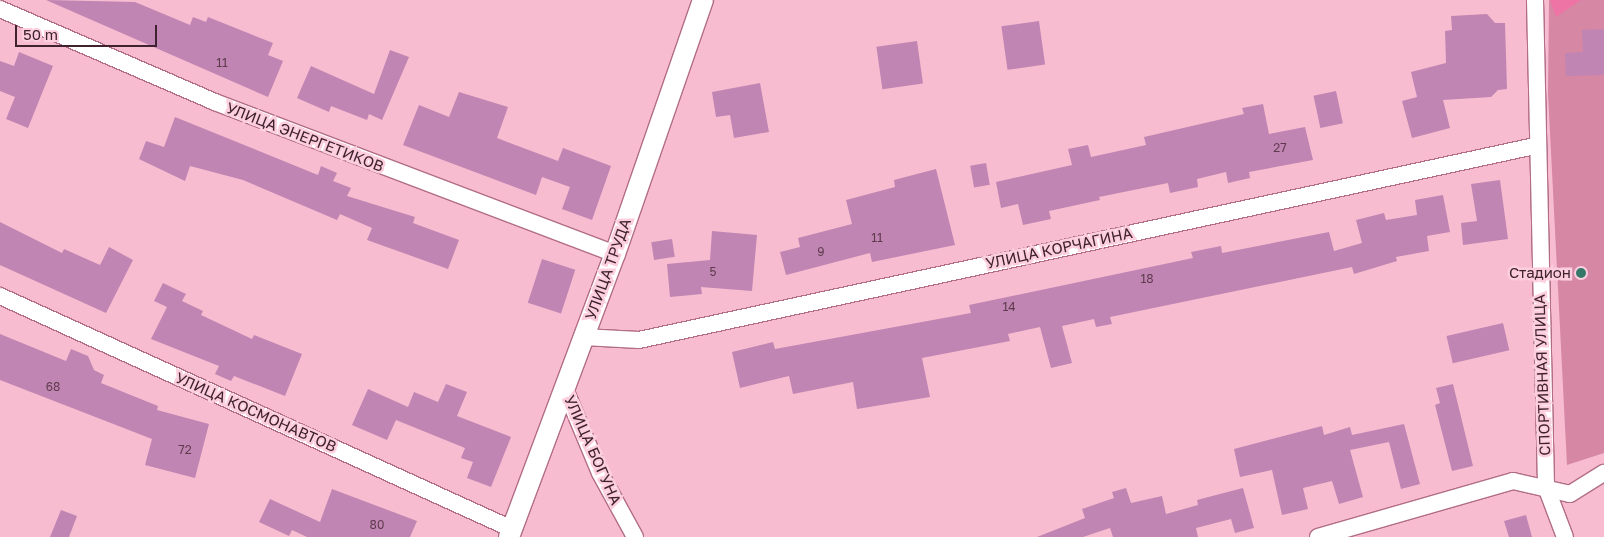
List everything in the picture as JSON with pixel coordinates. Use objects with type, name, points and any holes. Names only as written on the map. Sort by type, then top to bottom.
[{"type":"street","name":"УЛИЦА ТРУДА","points":[[510,533],[566,389],[583,337],[615,254],[703,0]]},
{"type":"street","name":"СПОРТИВНАЯ УЛИЦА","points":[[1535,0],[1535,146],[1546,486],[1565,537]]},
{"type":"street","name":"УЛИЦА ЭНЕРГЕТИКОВ","points":[[0,9],[215,102],[615,254]]},
{"type":"street","name":"УЛИЦА КОРЧАГИНА","points":[[583,337],[639,340],[1535,146]]},
{"type":"street","name":"УЛИЦА КОСМОНАВТОВ","points":[[0,296],[510,533]]},
{"type":"street","name":"УЛИЦА БОГУНА","points":[[566,389],[600,473],[635,537]]},
{"type":"street","points":[[1318,537],[1513,481],[1546,486],[1570,494],[1604,473]]},
{"type":"shaded area","name":"Стадион","points":[[1549,0],[1604,0],[1604,453],[1567,465],[1548,93]]},
{"type":"shaded area","points":[[1550,0],[1581,0],[1556,17]]},
{"type":"building","points":[[46,0],[135,2],[190,25],[193,17],[206,22],[208,17],[273,43],[268,55],[283,61],[268,97]]},
{"type":"building","points":[[1487,14],[1495,23],[1505,23],[1507,89],[1498,90],[1491,97],[1443,100],[1450,128],[1412,138],[1402,101],[1417,97],[1411,72],[1446,63],[1445,31],[1452,30],[1451,16]]},
{"type":"building","points":[[1039,21],[1045,65],[1007,70],[1001,26]]},
{"type":"building","points":[[1604,29],[1604,75],[1566,76],[1565,53],[1583,52],[1582,30]]},
{"type":"building","points":[[917,41],[923,84],[882,89],[876,47]]},
{"type":"building","points":[[390,50],[409,57],[382,120],[369,114],[367,120],[331,106],[329,112],[297,98],[311,66],[374,94]]},
{"type":"building","points":[[19,52],[53,66],[28,128],[6,119],[15,97],[0,91],[0,61],[14,66]]},
{"type":"building","points":[[760,83],[769,132],[734,138],[730,115],[716,117],[712,92]]},
{"type":"building","points":[[1336,91],[1343,123],[1320,128],[1314,96]]},
{"type":"building","points":[[459,92],[508,107],[497,138],[558,161],[563,148],[611,166],[592,220],[562,209],[570,187],[542,177],[536,195],[403,145],[419,105],[449,117]]},
{"type":"building","points":[[1263,104],[1269,134],[1305,127],[1313,160],[1249,172],[1250,178],[1228,183],[1226,172],[1197,179],[1198,187],[1170,193],[1168,183],[1099,197],[1100,200],[1049,211],[1051,219],[1023,225],[1018,204],[1001,208],[996,182],[1072,165],[1068,149],[1088,145],[1091,157],[1146,145],[1144,137],[1244,114],[1242,108]]},
{"type":"building","points":[[175,117],[318,175],[321,166],[337,173],[333,181],[351,188],[347,196],[415,217],[413,223],[459,240],[448,269],[367,240],[372,228],[340,214],[337,220],[243,180],[190,166],[185,181],[139,159],[146,141],[164,147]]},
{"type":"building","points":[[986,163],[990,185],[974,187],[970,166]]},
{"type":"building","points":[[936,169],[955,245],[872,262],[870,253],[786,275],[780,252],[800,247],[798,238],[852,224],[846,200],[895,187],[894,180]]},
{"type":"building","points":[[1500,180],[1508,239],[1463,245],[1461,223],[1477,221],[1471,184]]},
{"type":"building","points":[[1443,195],[1450,232],[1427,236],[1429,251],[1396,257],[1397,261],[1354,274],[1352,267],[1110,317],[1112,324],[1096,327],[1094,319],[1062,326],[1072,363],[1051,368],[1040,327],[1008,334],[1010,341],[922,358],[930,397],[857,409],[853,382],[793,394],[789,376],[740,388],[732,352],[773,342],[775,349],[971,313],[969,305],[1193,258],[1191,252],[1221,246],[1222,253],[1329,232],[1334,251],[1362,243],[1356,220],[1384,213],[1386,220],[1417,215],[1415,200]]},
{"type":"building","points":[[0,222],[62,253],[64,249],[100,265],[109,247],[133,260],[106,313],[0,265]]},
{"type":"building","points":[[712,231],[757,235],[752,291],[701,287],[702,294],[670,297],[667,264],[710,260]]},
{"type":"building","points":[[672,239],[675,257],[654,260],[651,242]]},
{"type":"building","points":[[542,259],[575,270],[561,314],[528,303]]},
{"type":"building","points":[[163,283],[186,294],[182,301],[203,311],[201,315],[252,339],[254,335],[302,354],[285,396],[234,376],[231,381],[215,374],[219,366],[151,339],[167,307],[154,301]]},
{"type":"building","points":[[1503,323],[1509,350],[1453,363],[1446,336]]},
{"type":"building","points":[[0,334],[66,361],[71,349],[88,356],[94,370],[104,375],[101,383],[158,406],[157,410],[209,424],[195,478],[145,465],[152,439],[0,380]]},
{"type":"building","points":[[446,384],[467,392],[457,416],[511,437],[491,487],[467,478],[473,462],[461,458],[465,448],[396,420],[387,440],[352,425],[368,389],[408,407],[414,392],[438,402]]},
{"type":"building","points":[[1453,384],[1473,466],[1452,471],[1435,405],[1440,403],[1436,388]]},
{"type":"building","points":[[1404,424],[1420,484],[1401,489],[1389,442],[1350,450],[1363,497],[1339,504],[1332,481],[1303,488],[1308,509],[1282,515],[1272,470],[1240,477],[1234,449],[1322,426],[1324,435],[1350,427],[1352,435]]},
{"type":"building","points":[[1126,488],[1131,503],[1162,496],[1166,514],[1198,505],[1197,500],[1243,488],[1254,528],[1235,533],[1231,519],[1196,528],[1198,537],[1113,537],[1110,528],[1083,537],[1037,537],[1085,518],[1082,509],[1114,498],[1112,492]]},
{"type":"building","points":[[332,489],[417,521],[410,537],[307,537],[292,530],[289,536],[259,522],[270,499],[320,522]]},
{"type":"building","points":[[61,510],[77,516],[69,537],[50,537]]},
{"type":"building","points":[[1526,515],[1532,537],[1509,537],[1504,521]]},
{"type":"place","name":"Стадион","points":[[1581,273]]}]
